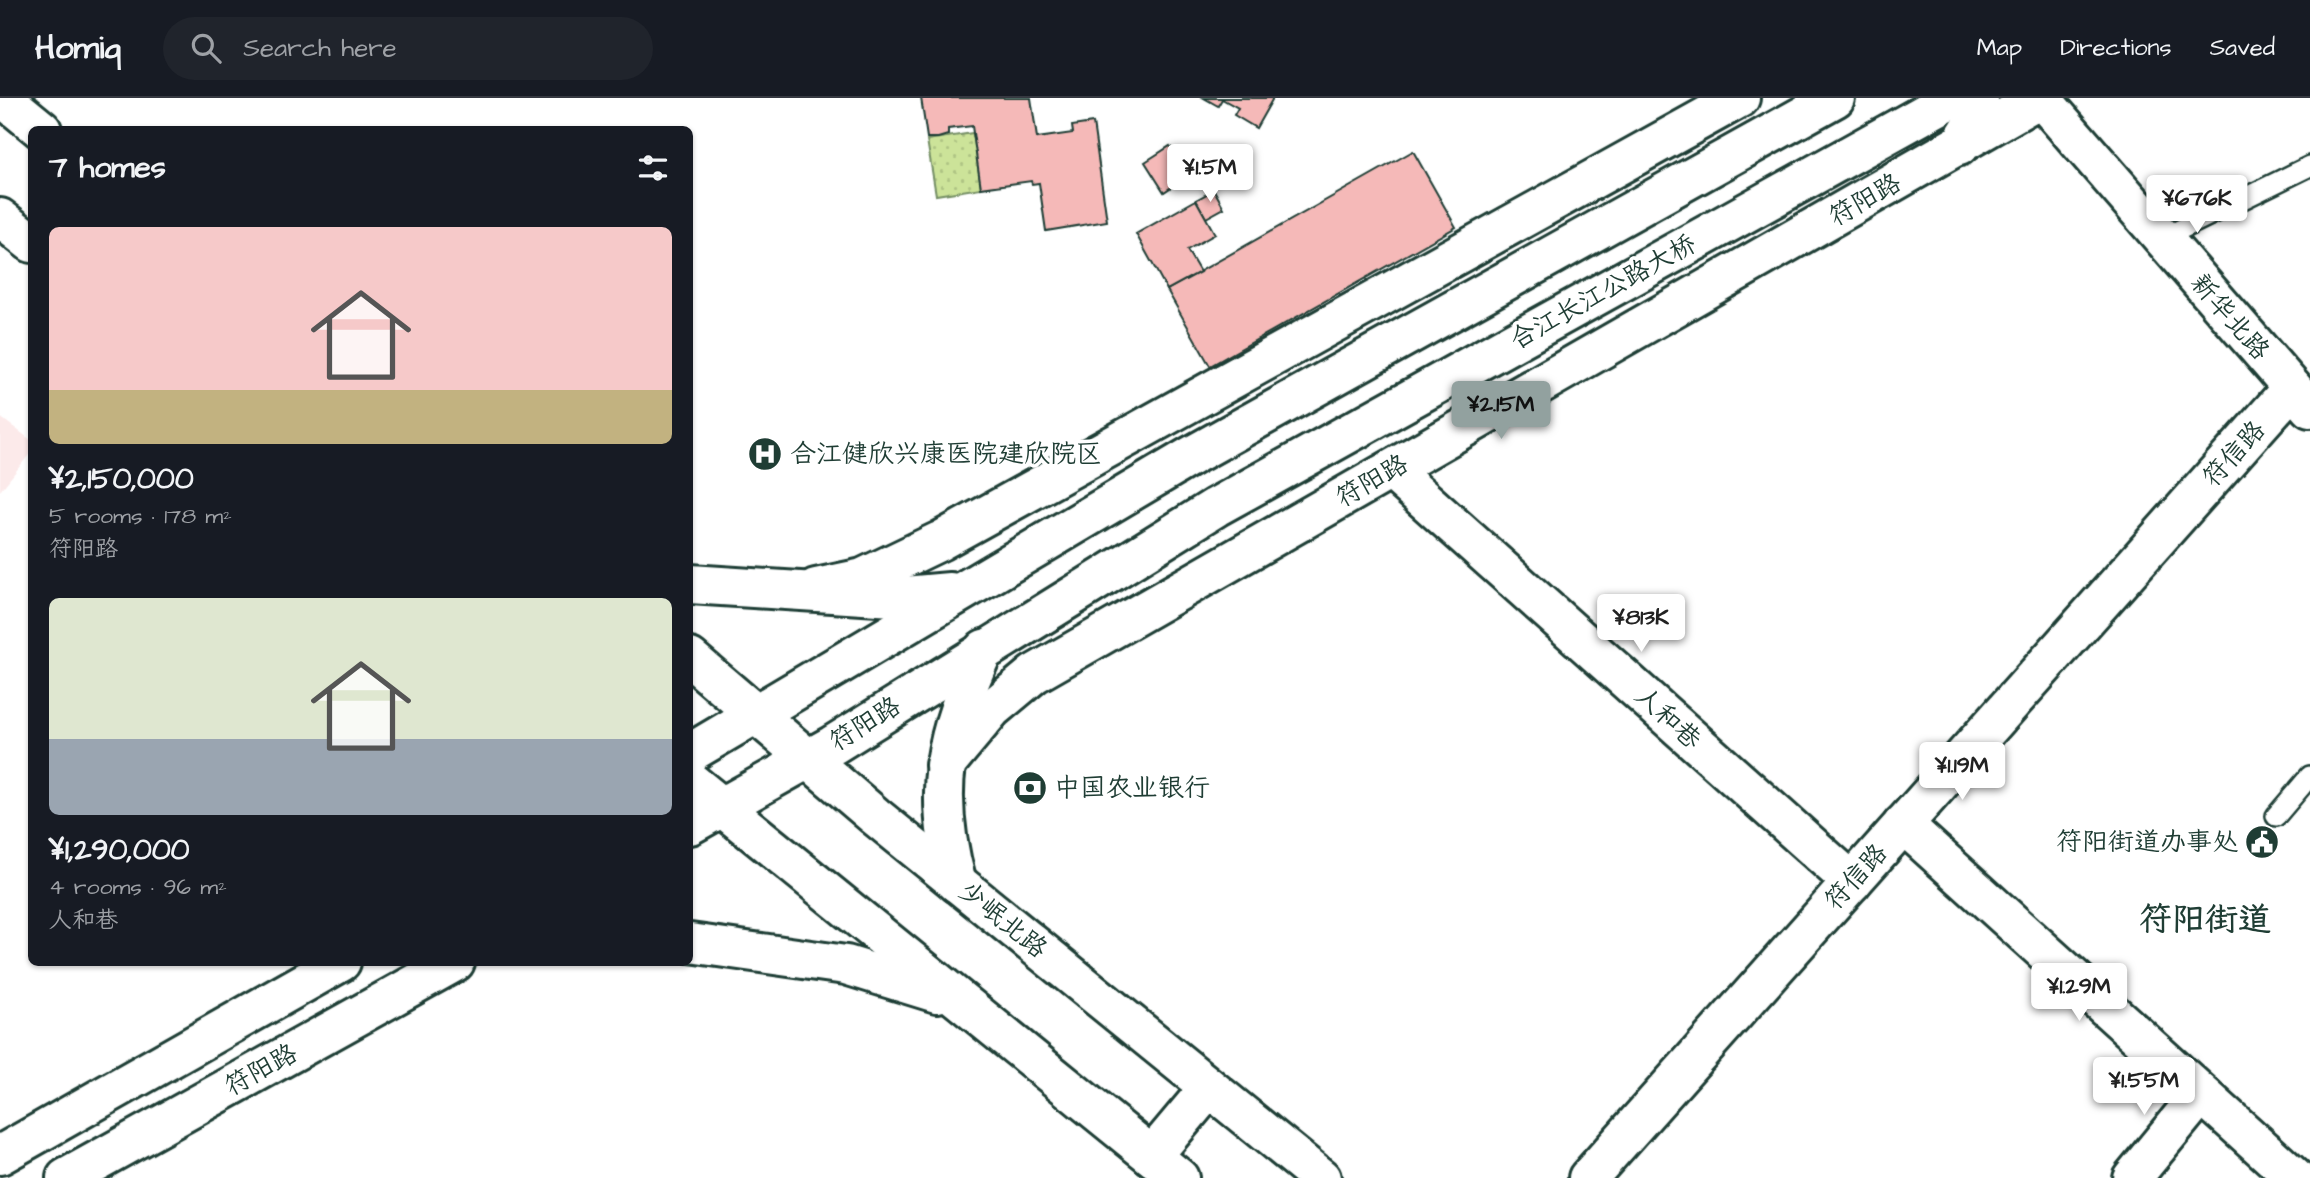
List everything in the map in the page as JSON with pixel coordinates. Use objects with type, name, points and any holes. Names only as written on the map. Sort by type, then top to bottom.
[{"type":"main road","points":[[3,98],[37,126]]},
{"type":"main road","points":[[799,592],[863,578],[940,541],[1740,98]]},
{"type":"main road","points":[[693,751],[1191,456],[1835,98]]},
{"type":"main road","name":"合江长江公路大桥","points":[[1216,507],[1953,98]]},
{"type":"main road","points":[[1959,146],[1976,118],[1979,98]]},
{"type":"main road","name":"符阳路","points":[[945,765],[992,709],[1034,674],[2041,98]]},
{"type":"main road","name":"新华北路","points":[[2041,98],[2301,398]]},
{"type":"main road","points":[[0,218],[28,240]]},
{"type":"main road","name":"符信路","points":[[1587,1178],[1903,824],[2301,398]]},
{"type":"main road","name":"人和巷","points":[[1391,470],[1852,882]]},
{"type":"main road","name":"符阳路","points":[[705,815],[808,759],[1216,507]]},
{"type":"main road","points":[[693,583],[894,597],[960,592]]},
{"type":"main road","points":[[957,883],[945,839],[942,804],[945,765],[965,693],[984,649]]},
{"type":"main road","name":"少岷北路","points":[[693,661],[957,883],[1321,1178]]},
{"type":"main road","points":[[693,788],[705,815],[961,1002],[1165,1167],[1209,1088]]},
{"type":"main road","points":[[1903,824],[2295,1178]]},
{"type":"main road","points":[[693,943],[846,965],[961,1002]]},
{"type":"main road","name":"符阳路","points":[[0,1155],[334,966]]},
{"type":"main road","name":"符阳路","points":[[66,1178],[448,966]]},
{"type":"main road","points":[[2132,1178],[2201,1094]]},
{"type":"lane","points":[[2161,239],[2310,166]]},
{"type":"lane","points":[[2276,816],[2310,776]]},
{"type":"shaded area","points":[[0,417],[28,438],[28,456],[0,491]]},
{"type":"green space","points":[[973,133],[981,188],[936,195],[927,140]]},
{"type":"building","points":[[921,98],[1031,98],[1037,138],[1073,133],[1072,126],[1093,123],[1107,221],[1046,231],[1039,183],[1032,184],[1031,181],[981,188],[972,126],[948,129],[948,135],[927,138]]},
{"type":"building","points":[[1204,98],[1273,98],[1256,128],[1234,115],[1238,108],[1222,99],[1218,106]]},
{"type":"building","points":[[1170,146],[1189,175],[1164,192],[1145,162]]},
{"type":"building","points":[[1413,151],[1456,227],[1210,366],[1167,290]]},
{"type":"building","points":[[1214,190],[1224,208],[1206,218],[1196,200]]},
{"type":"building","points":[[1196,200],[1215,234],[1187,250],[1200,272],[1167,290],[1136,234]]},
{"type":"place","name":"合江健欣兴康医院建欣院区","points":[[765,454]]},
{"type":"place","name":"中国农业银行","points":[[1030,788]]},
{"type":"place","name":"符阳街道办事处","points":[[2262,842]]},
{"type":"district","name":"符阳街道","points":[[2205,920]]}]
